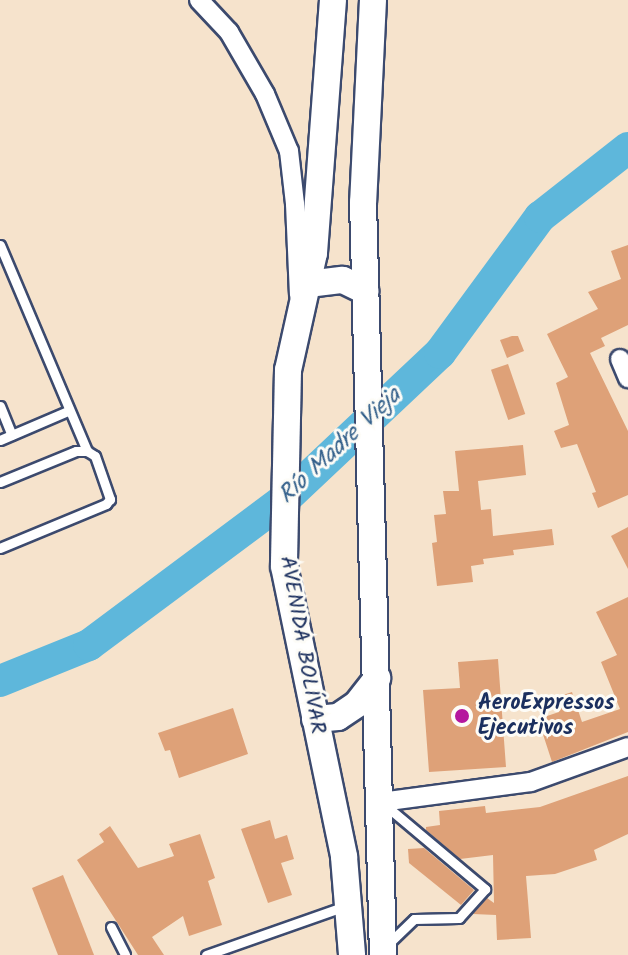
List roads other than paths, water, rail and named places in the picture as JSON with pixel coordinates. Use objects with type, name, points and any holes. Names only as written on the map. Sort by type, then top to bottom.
[{"type":"main road","name":"AVENIDA BOLÍVAR","points":[[333,0],[314,253],[288,370],[284,566],[344,857],[352,955]]},
{"type":"main road","points":[[373,0],[363,202],[377,618],[383,952]]},
{"type":"main road","points":[[308,284],[343,280],[366,291]]},
{"type":"main road","points":[[313,714],[329,719],[347,711],[357,704],[377,678]]},
{"type":"street","points":[[199,0],[229,32],[265,94],[289,151],[302,313]]},
{"type":"street","points":[[625,356],[628,378]]},
{"type":"street","points":[[381,802],[531,782],[628,747]]},
{"type":"lane","points":[[0,245],[87,451]]},
{"type":"lane","points":[[0,406],[12,435]]},
{"type":"lane","points":[[0,440],[68,411]]},
{"type":"lane","points":[[0,482],[76,451],[87,451],[95,456],[110,499],[106,504],[0,548]]},
{"type":"lane","points":[[381,802],[485,889],[459,918],[414,919],[383,952]]},
{"type":"lane","points":[[206,955],[348,905]]},
{"type":"lane","points":[[111,927],[125,955]]},
{"type":"waterway","name":"Río Madre Vieja","points":[[0,681],[89,645],[285,499],[440,353],[540,217],[628,148]]},
{"type":"place","name":"AeroExpressos Ejecutivos","points":[[462,716]]}]
